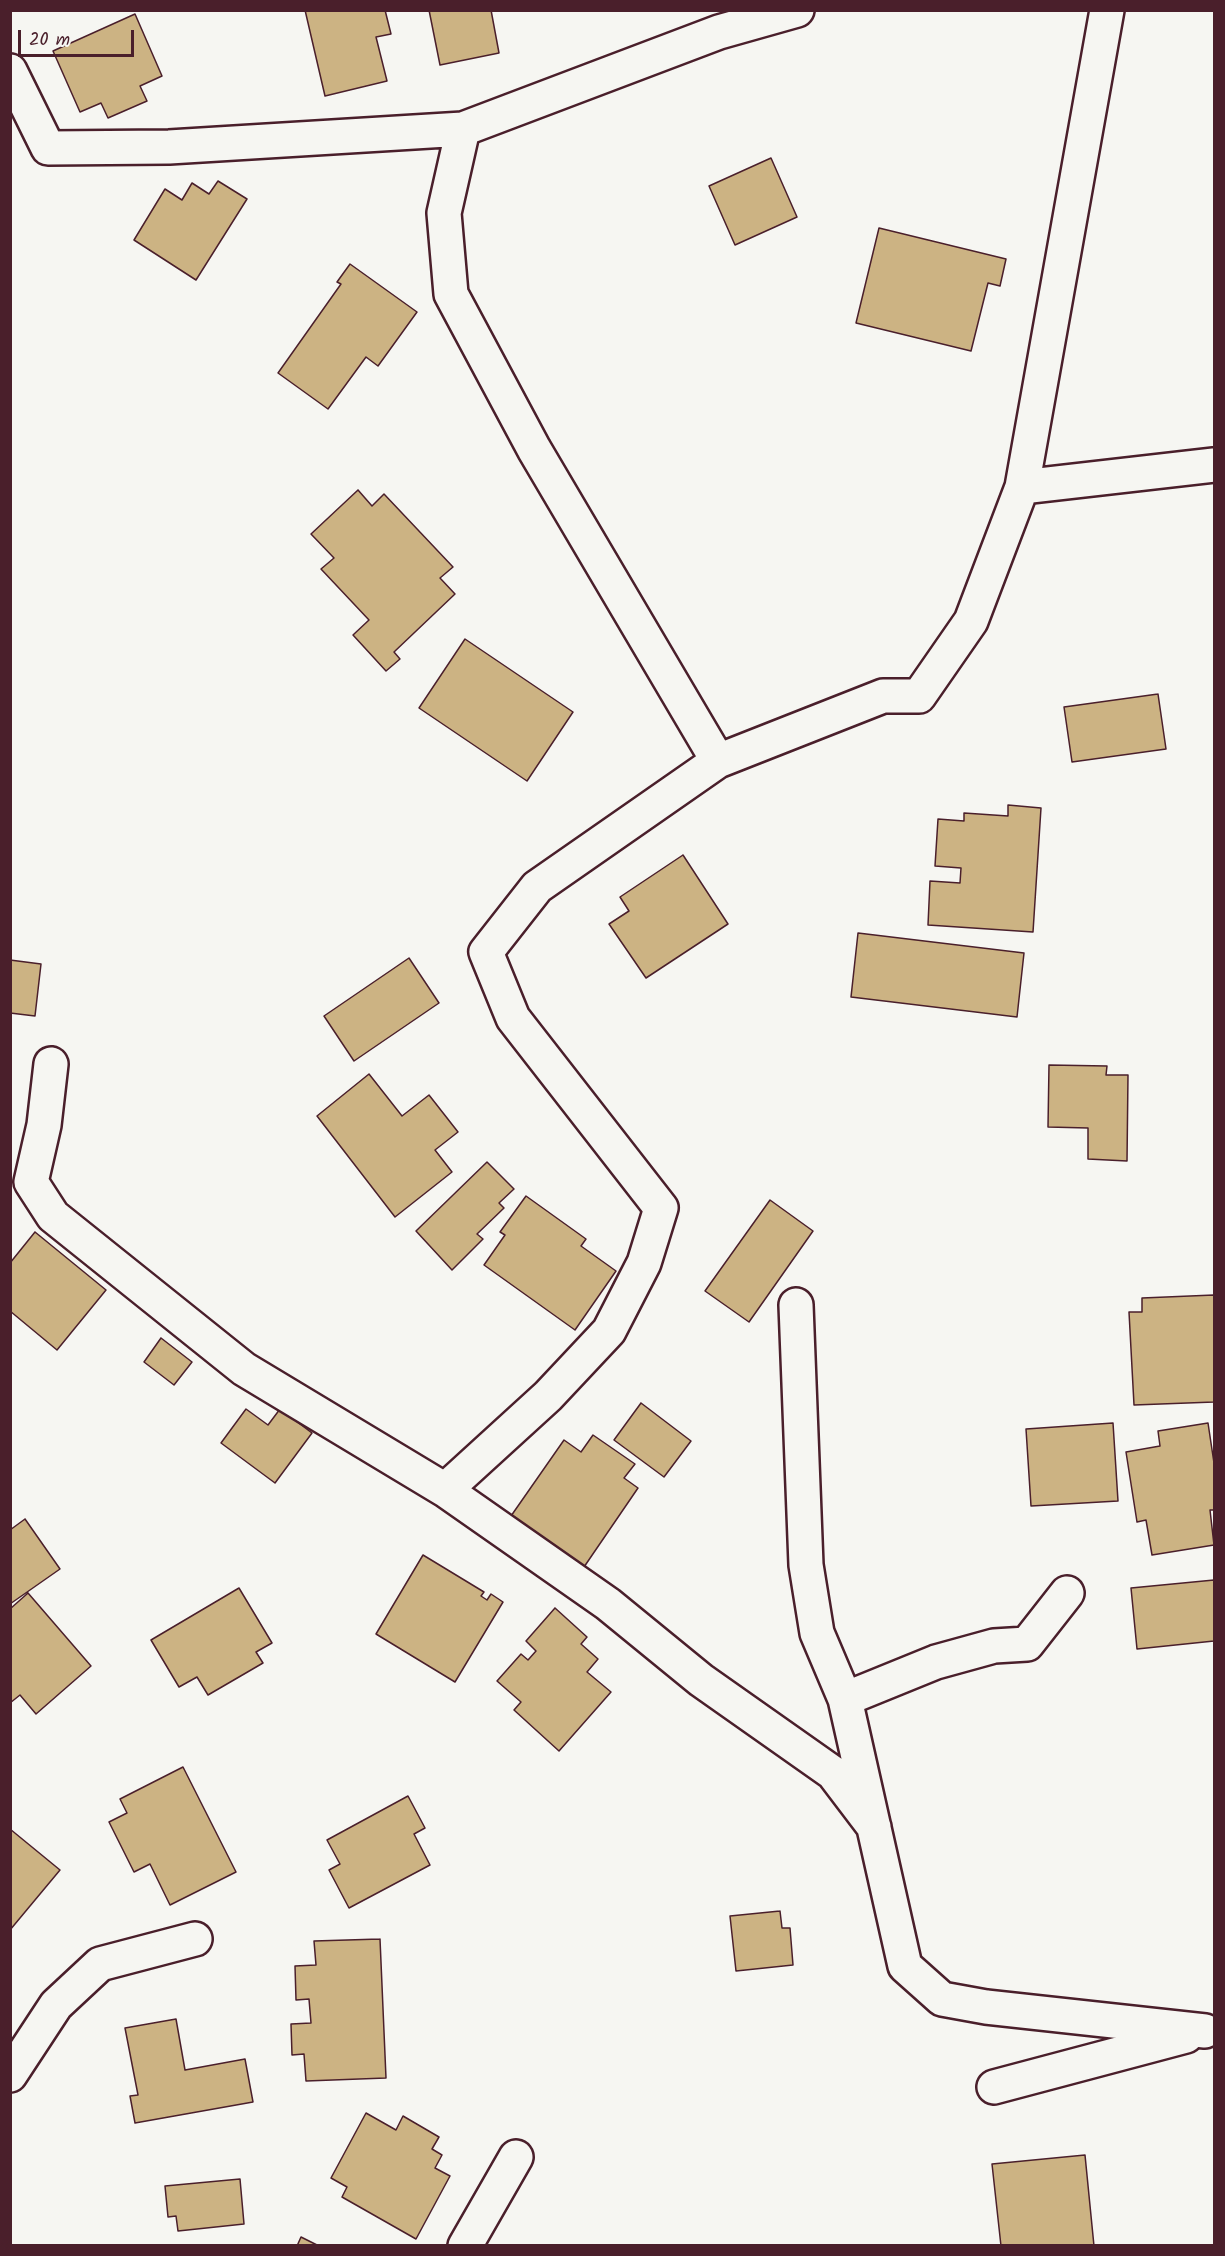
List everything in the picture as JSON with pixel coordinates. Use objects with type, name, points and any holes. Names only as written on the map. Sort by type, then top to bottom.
[{"type":"street","points":[[10,72],[48,148],[169,147],[463,129],[718,21],[797,10]]},
{"type":"street","points":[[445,1490],[548,1396],[609,1331],[644,1263],[661,1208],[513,1018],[486,952],[537,887],[718,761],[882,696],[919,696],[971,621],[1022,487],[1107,10]]},
{"type":"street","points":[[463,129],[444,213],[451,294],[534,449],[718,761]]},
{"type":"street","points":[[1022,487],[1215,465]]},
{"type":"street","points":[[51,1064],[44,1125],[31,1182],[53,1216],[244,1369],[445,1490],[608,1604],[701,1680],[833,1773],[874,1827]]},
{"type":"street","points":[[796,1305],[806,1565],[817,1633],[845,1699],[905,1966],[942,1999],[986,2007],[1210,2031]]},
{"type":"street","points":[[845,1699],[936,1662],[994,1646],[1027,1644],[1066,1593]]},
{"type":"street","points":[[10,2075],[56,2005],[100,1964],[195,1939]]},
{"type":"street","points":[[994,2087],[1210,2031]]},
{"type":"street","points":[[465,2246],[516,2157]]},
{"type":"building","points":[[305,10],[385,10],[391,34],[376,37],[387,81],[325,96]]},
{"type":"building","points":[[429,10],[491,10],[499,53],[440,65]]},
{"type":"building","points":[[135,14],[162,76],[140,86],[147,101],[108,118],[101,103],[80,112],[53,51]]},
{"type":"building","points":[[771,158],[797,217],[735,245],[709,186]]},
{"type":"building","points":[[218,181],[247,199],[196,280],[134,240],[165,189],[182,200],[192,183],[209,194]]},
{"type":"building","points":[[879,228],[1006,259],[1000,286],[988,283],[971,351],[856,323]]},
{"type":"building","points":[[350,264],[417,312],[378,366],[366,357],[328,409],[278,373],[341,284],[337,282]]},
{"type":"building","points":[[358,490],[372,506],[384,494],[453,567],[440,578],[455,594],[394,652],[400,659],[386,671],[353,635],[369,620],[321,569],[334,558],[311,534]]},
{"type":"building","points":[[465,639],[573,712],[527,781],[419,708]]},
{"type":"building","points":[[1158,694],[1166,749],[1072,762],[1064,707]]},
{"type":"building","points":[[1008,805],[1041,808],[1033,932],[928,925],[930,881],[960,883],[961,868],[935,866],[938,819],[964,821],[964,813],[1008,816]]},
{"type":"building","points":[[683,855],[728,924],[646,978],[609,924],[629,911],[620,897]]},
{"type":"building","points":[[858,933],[1024,953],[1017,1017],[851,997]]},
{"type":"building","points":[[409,958],[439,1003],[354,1061],[324,1016]]},
{"type":"building","points":[[10,960],[41,964],[35,1016],[10,1013]]},
{"type":"building","points":[[1049,1065],[1107,1066],[1106,1075],[1128,1075],[1127,1161],[1088,1159],[1088,1128],[1048,1127]]},
{"type":"building","points":[[369,1074],[402,1116],[429,1095],[458,1132],[435,1150],[452,1172],[395,1217],[317,1116]]},
{"type":"building","points":[[487,1162],[514,1189],[499,1203],[504,1208],[477,1234],[483,1239],[452,1270],[416,1231]]},
{"type":"building","points":[[526,1196],[586,1239],[581,1246],[616,1271],[575,1330],[484,1265],[505,1235],[500,1232]]},
{"type":"building","points":[[770,1200],[813,1231],[749,1322],[705,1291]]},
{"type":"building","points":[[35,1232],[106,1290],[57,1350],[10,1311],[10,1263]]},
{"type":"building","points":[[1214,1295],[1214,1402],[1134,1405],[1129,1312],[1142,1312],[1142,1298]]},
{"type":"building","points":[[161,1338],[192,1362],[174,1385],[144,1362]]},
{"type":"building","points":[[641,1403],[691,1441],[664,1477],[614,1440]]},
{"type":"building","points":[[246,1409],[268,1425],[280,1409],[312,1433],[275,1483],[221,1443]]},
{"type":"building","points":[[1113,1423],[1118,1501],[1031,1506],[1026,1429]]},
{"type":"building","points":[[1208,1423],[1214,1463],[1214,1510],[1210,1510],[1214,1545],[1152,1555],[1146,1520],[1137,1522],[1126,1452],[1160,1446],[1158,1431]]},
{"type":"building","points":[[593,1435],[635,1464],[624,1478],[638,1488],[584,1567],[511,1516],[564,1440],[581,1452]]},
{"type":"building","points":[[25,1519],[60,1569],[10,1604],[10,1530]]},
{"type":"building","points":[[423,1555],[484,1592],[481,1596],[487,1600],[491,1594],[503,1602],[455,1682],[376,1634]]},
{"type":"building","points":[[1214,1580],[1214,1641],[1137,1649],[1131,1588]]},
{"type":"building","points":[[239,1588],[272,1643],[256,1652],[263,1663],[208,1695],[197,1677],[179,1687],[151,1640]]},
{"type":"building","points":[[28,1593],[91,1666],[36,1714],[20,1695],[10,1703],[10,1609]]},
{"type":"building","points":[[555,1608],[587,1637],[581,1644],[598,1659],[587,1672],[611,1692],[559,1751],[514,1710],[521,1702],[497,1681],[521,1654],[528,1660],[536,1651],[526,1641]]},
{"type":"building","points":[[183,1767],[236,1872],[170,1905],[150,1864],[134,1872],[109,1822],[127,1813],[120,1799]]},
{"type":"building","points":[[408,1796],[425,1828],[414,1834],[430,1865],[349,1908],[329,1870],[340,1864],[327,1840]]},
{"type":"building","points":[[10,1829],[60,1870],[10,1930]]},
{"type":"building","points":[[780,1911],[782,1928],[790,1928],[793,1965],[736,1971],[730,1916]]},
{"type":"building","points":[[380,1939],[386,2078],[306,2081],[304,2054],[292,2055],[291,2024],[311,2023],[309,1999],[296,2000],[295,1966],[316,1965],[314,1941]]},
{"type":"building","points":[[176,2019],[185,2070],[245,2059],[253,2102],[135,2123],[130,2096],[138,2095],[125,2028]]},
{"type":"building","points":[[366,2113],[396,2130],[403,2116],[439,2137],[432,2149],[442,2155],[435,2168],[450,2176],[416,2239],[342,2197],[347,2187],[331,2178]]},
{"type":"building","points":[[1085,2155],[1094,2246],[1001,2246],[992,2164]]},
{"type":"building","points":[[240,2179],[244,2224],[178,2231],[176,2216],[168,2217],[165,2186]]},
{"type":"building","points":[[301,2237],[319,2246],[297,2246]]}]
